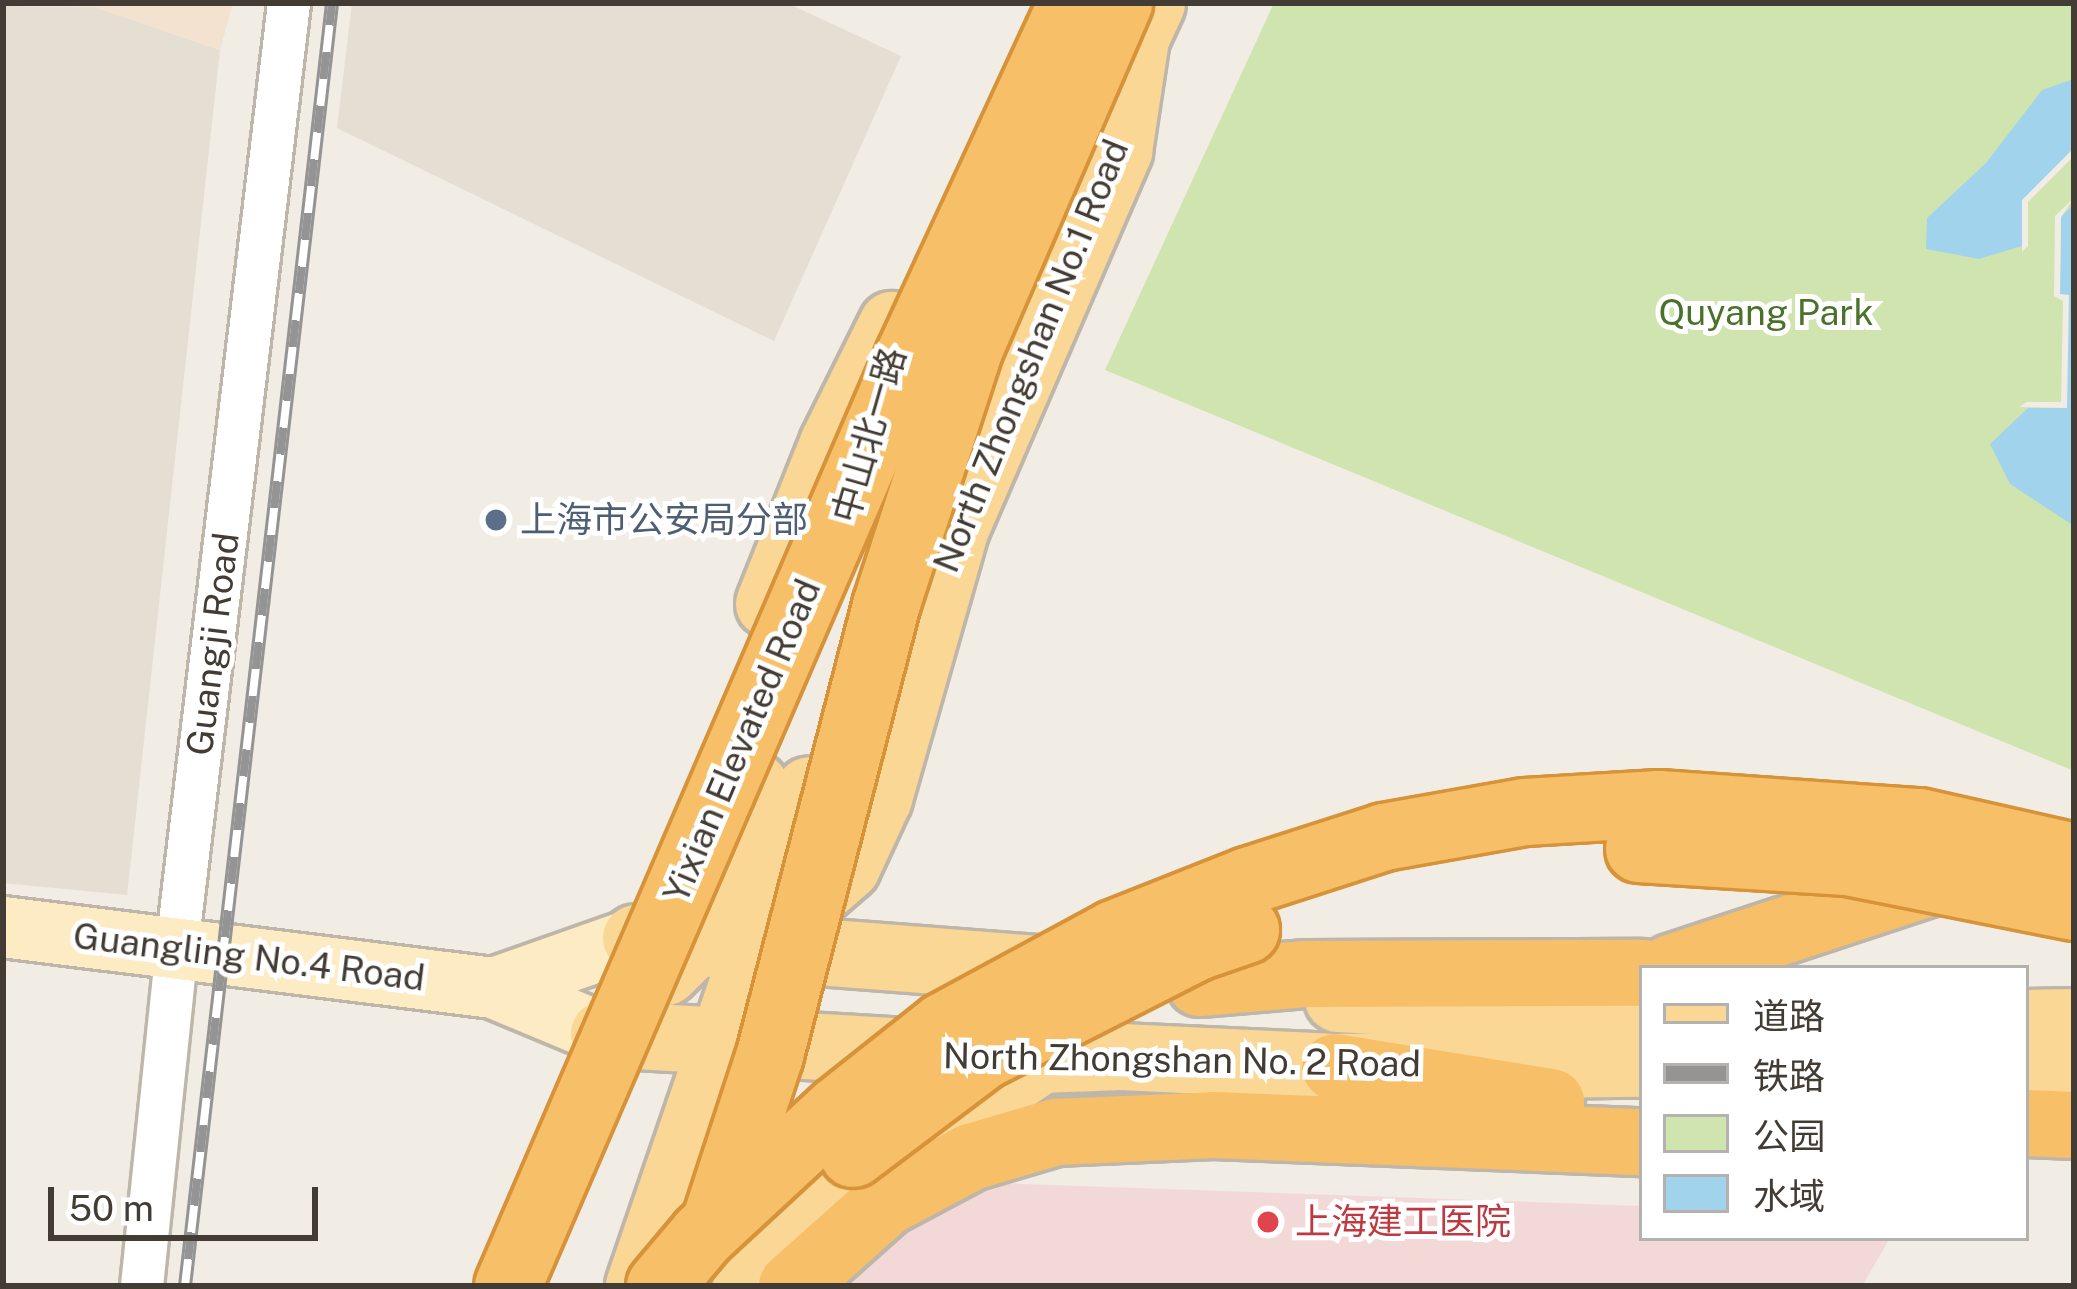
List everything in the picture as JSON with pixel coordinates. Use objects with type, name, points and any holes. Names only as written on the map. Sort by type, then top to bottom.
[{"type":"highway","name":"Yixian Elevated Road","points":[[508,1286],[909,356],[1072,3]]},
{"type":"highway","points":[[695,1286],[770,1055],[886,606],[969,350],[1136,14]]},
{"type":"highway","points":[[660,1286],[703,1235],[821,1126],[944,1026],[1114,934],[1248,881],[1384,837],[1525,812],[1680,805],[1919,822],[2074,857]]},
{"type":"highway","points":[[1681,965],[1862,909],[2026,849],[2074,840]]},
{"type":"highway","points":[[717,1286],[850,1156],[983,1056],[1197,947],[1394,880],[1527,857],[1661,848],[1847,862],[2074,907]]},
{"type":"highway","points":[[1200,982],[1305,974],[1639,973]]},
{"type":"highway","points":[[1335,1067],[1543,1102],[1639,1106]]},
{"type":"highway","points":[[2029,1123],[2074,1125]]},
{"type":"highway","points":[[792,1286],[885,1203],[971,1157],[1056,1132],[1214,1125],[1639,1142]]},
{"type":"highway","points":[[2029,1156],[2074,1158]]},
{"type":"main road","points":[[639,1286],[723,1044],[684,934],[832,444],[1047,3]]},
{"type":"main road","name":"North Zhongshan No.1 Road","points":[[684,934],[847,867],[879,798],[956,528],[1119,152],[1136,14]]},
{"type":"main road","name":"中山北一路","points":[[604,1034],[684,934],[748,805],[811,639],[914,279]]},
{"type":"main road","name":"Guangling No.4 Road","points":[[3,927],[494,988]]},
{"type":"main road","points":[[494,988],[684,934]]},
{"type":"main road","name":"North Zhongshan No. 2 Road","points":[[684,934],[1464,1010],[1639,1016]]},
{"type":"main road","points":[[489,1286],[604,1034],[494,988]]},
{"type":"main road","points":[[2029,1023],[2074,1022]]},
{"type":"main road","name":"North Zhongshan No. 2 Road","points":[[604,1034],[1041,1060],[1121,1057],[1335,1067],[1639,1064]]},
{"type":"main road","points":[[746,1286],[830,1202],[1041,1060]]},
{"type":"main road","points":[[2029,1081],[2074,1083]]},
{"type":"street","name":"Guangji Road","points":[[142,1286],[177,947],[289,3]]},
{"type":"shaded area","points":[[3,3],[233,3],[220,50],[94,7]]},
{"type":"shaded area","points":[[352,3],[787,3],[901,56],[774,341],[337,128]]},
{"type":"shaded area","points":[[3,6],[94,7],[220,50],[127,895],[3,883]]},
{"type":"shaded area","name":"上海建工医院","points":[[970,1182],[1639,1206],[1639,1241],[1888,1241],[1862,1286],[812,1286]]},
{"type":"green space","name":"Quyang Park","points":[[1274,3],[2074,3],[2074,771],[1105,370]]},
{"type":"water","points":[[2074,79],[2074,148],[2023,200],[2022,246],[1979,259],[1926,249],[1927,218],[1986,163],[2042,90]]},
{"type":"water","points":[[2074,204],[2074,526],[2010,484],[1990,444],[2028,408],[2066,408],[2068,295],[2060,295],[2061,217]]},
{"type":"pier","points":[[2074,148],[2074,156],[2028,202],[2028,246],[2022,252],[2022,200]]},
{"type":"pier","points":[[2074,198],[2061,217],[2060,294],[2069,295],[2067,408],[2019,407],[2027,402],[2061,402],[2063,301],[2054,296],[2055,216]]},
{"type":"railway","points":[[185,1286],[332,3]]},
{"type":"place","name":"上海市公安局分部","points":[[496,520]]},
{"type":"place","name":"上海建工医院","points":[[1268,1222]]}]
